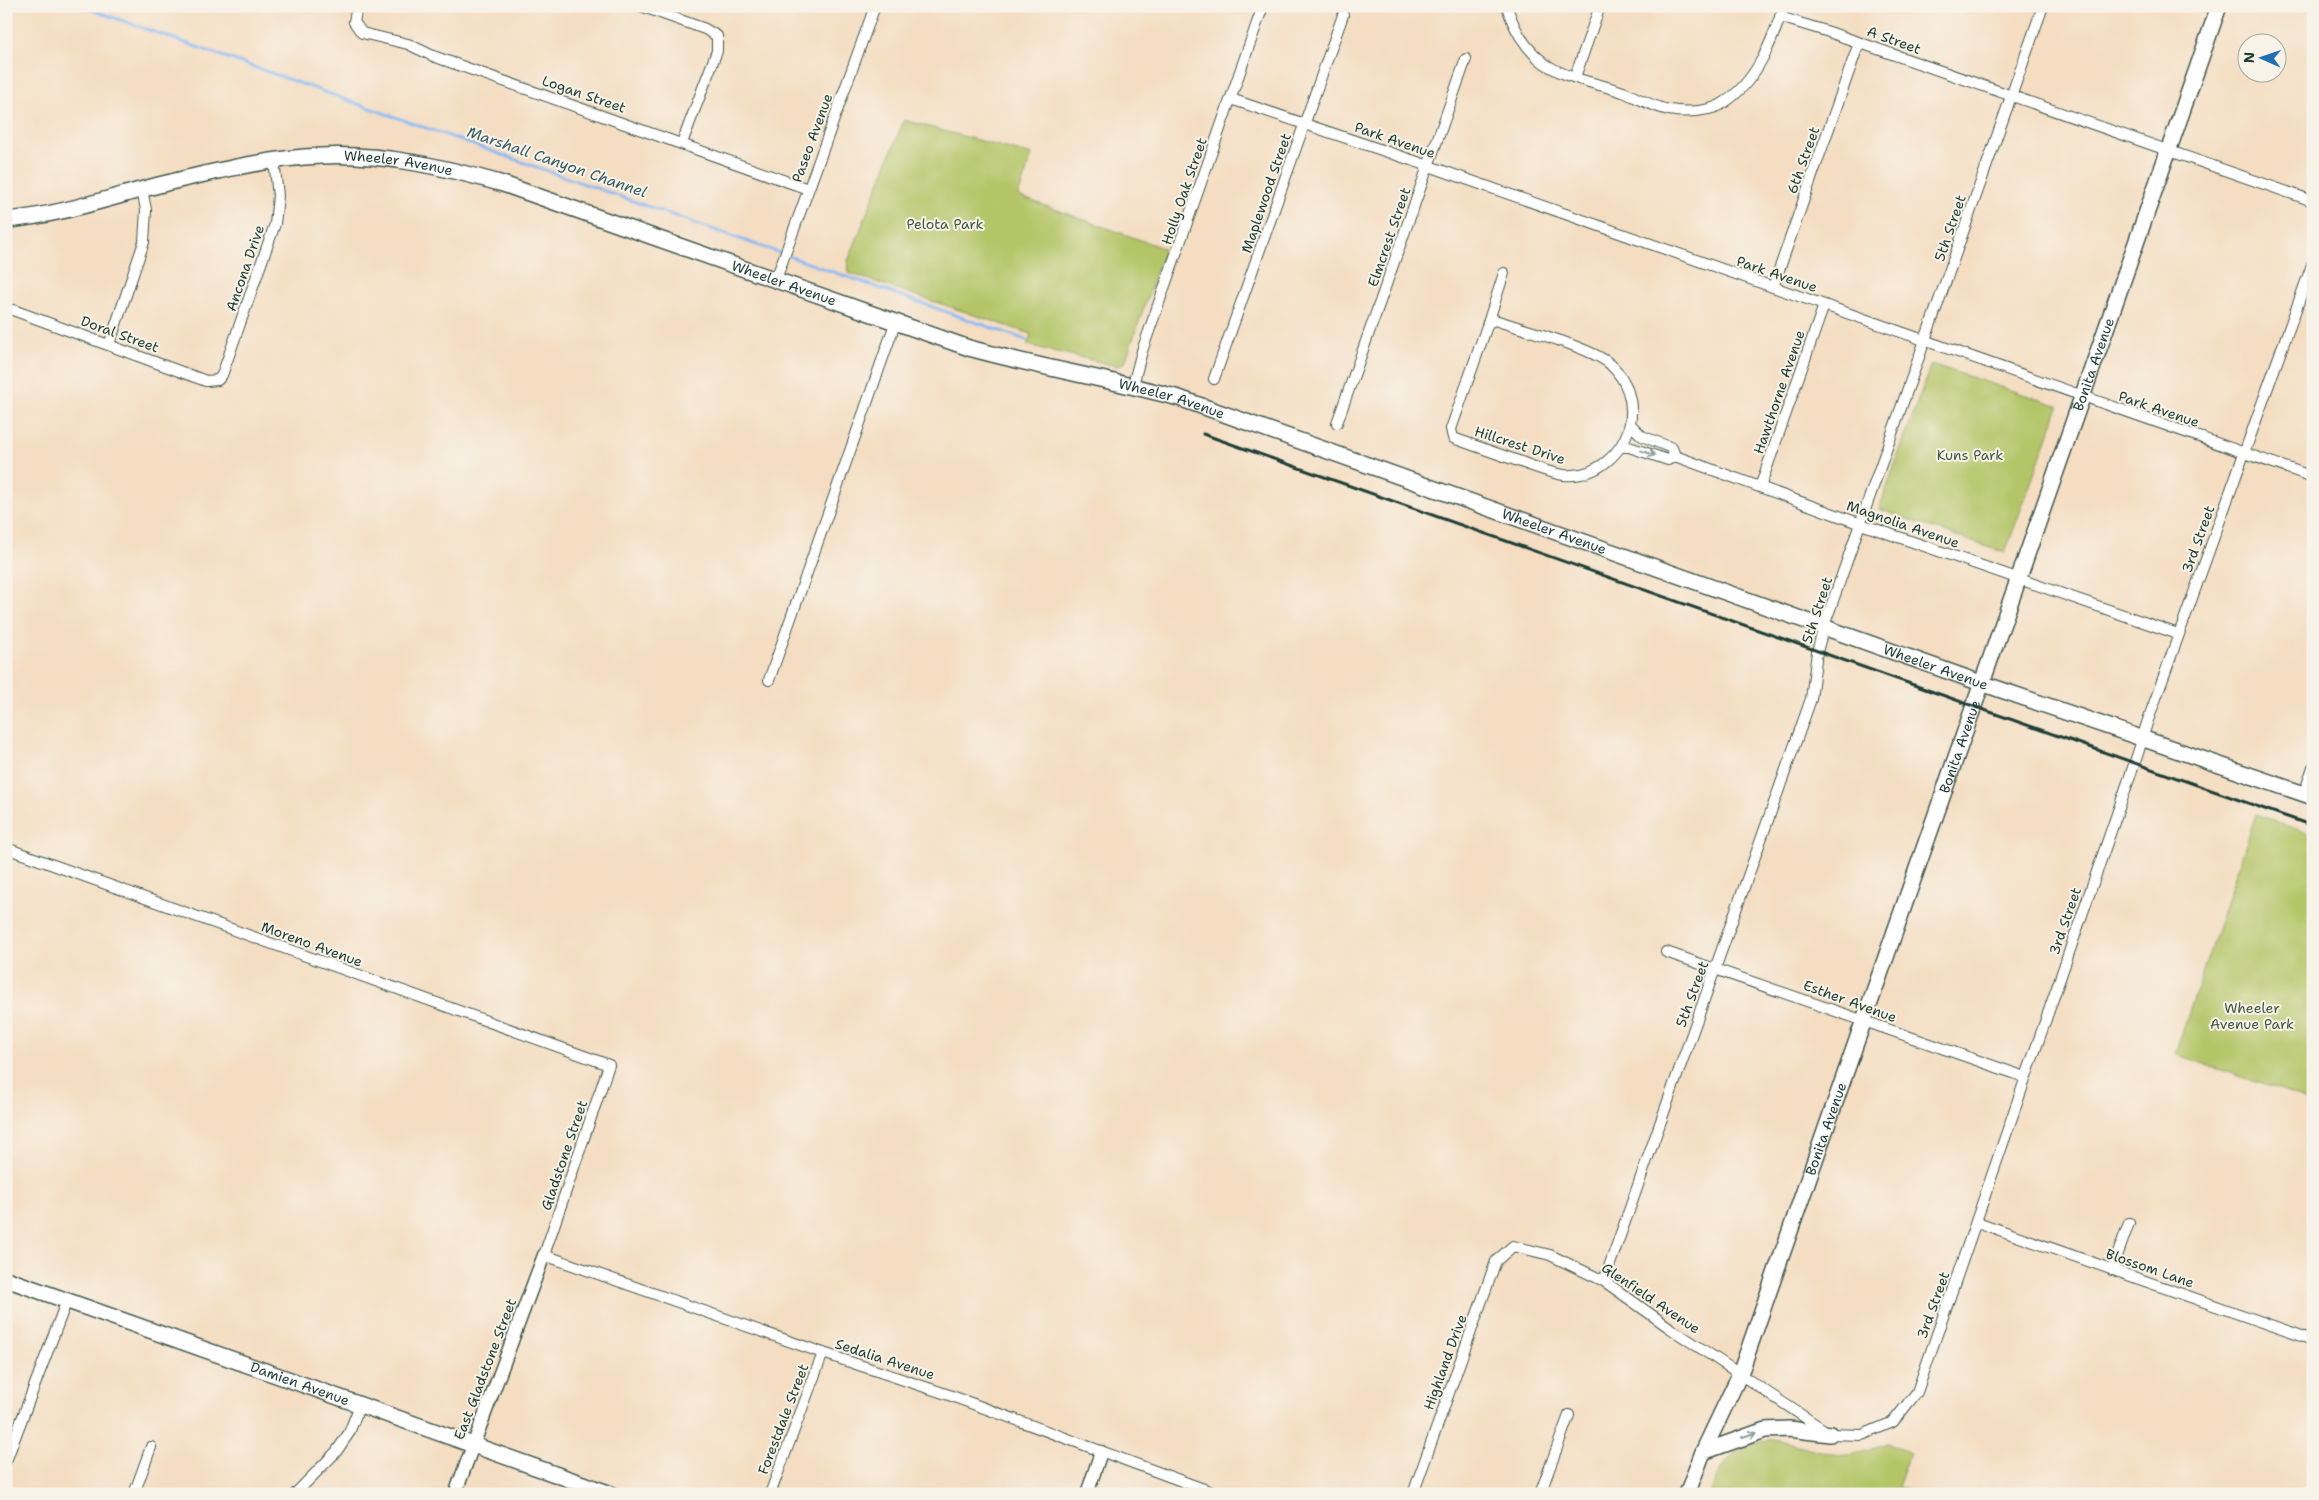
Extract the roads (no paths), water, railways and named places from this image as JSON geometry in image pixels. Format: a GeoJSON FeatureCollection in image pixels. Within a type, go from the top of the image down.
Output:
{"type":"FeatureCollection","features":[{"type":"Feature","properties":{"kind":"main road","name":"Bonita Avenue"},"geometry":{"type":"LineString","coordinates":[[1687,1494],[1703,1452],[1740,1374],[1980,683],[2219,6]]}},
{"type":"Feature","properties":{"kind":"main road","name":"Wheeler Avenue"},"geometry":{"type":"LineString","coordinates":[[6,220],[72,207],[142,189],[274,160],[321,156],[356,157],[404,160],[456,170],[503,184],[969,348],[1025,364],[1132,385],[1179,398],[1980,683],[2308,795]]}},
{"type":"Feature","properties":{"kind":"main road","name":"Damien Avenue"},"geometry":{"type":"LineString","coordinates":[[6,1279],[473,1445],[594,1491],[611,1494]]}},
{"type":"Feature","properties":{"kind":"main road"},"geometry":{"type":"LineString","coordinates":[[1703,1452],[1766,1430],[1789,1429],[1830,1434]]}},
{"type":"Feature","properties":{"kind":"street","name":"Logan Street"},"geometry":{"type":"LineString","coordinates":[[357,6],[354,22],[362,33],[408,44],[433,56],[808,189]]}},
{"type":"Feature","properties":{"kind":"street"},"geometry":{"type":"LineString","coordinates":[[641,6],[705,29],[717,36],[718,51],[682,143]]}},
{"type":"Feature","properties":{"kind":"street","name":"Paseo Avenue"},"geometry":{"type":"LineString","coordinates":[[776,279],[875,6]]}},
{"type":"Feature","properties":{"kind":"street","name":"Holly Oak Street"},"geometry":{"type":"LineString","coordinates":[[1132,385],[1142,351],[1263,6]]}},
{"type":"Feature","properties":{"kind":"street"},"geometry":{"type":"LineString","coordinates":[[1507,6],[1521,38],[1531,51],[1546,64],[1575,77],[1669,110],[1699,110],[1724,103],[1755,73],[1784,6]]}},
{"type":"Feature","properties":{"kind":"street"},"geometry":{"type":"LineString","coordinates":[[1575,77],[1600,6]]}},
{"type":"Feature","properties":{"kind":"street","name":"5th Street"},"geometry":{"type":"LineString","coordinates":[[1604,1281],[1811,699],[1817,652],[1824,626],[2043,6]]}},
{"type":"Feature","properties":{"kind":"street","name":"Maplewood Street"},"geometry":{"type":"LineString","coordinates":[[1214,379],[1343,15]]}},
{"type":"Feature","properties":{"kind":"street","name":"A Street"},"geometry":{"type":"LineString","coordinates":[[1780,17],[1859,42],[2168,152],[2313,201]]}},
{"type":"Feature","properties":{"kind":"street","name":"6th Street"},"geometry":{"type":"LineString","coordinates":[[1773,287],[1859,42]]}},
{"type":"Feature","properties":{"kind":"street","name":"Elmcrest Street"},"geometry":{"type":"LineString","coordinates":[[1338,423],[1466,59]]}},
{"type":"Feature","properties":{"kind":"street","name":"Park Avenue"},"geometry":{"type":"LineString","coordinates":[[1231,99],[1428,166],[2313,478]]}},
{"type":"Feature","properties":{"kind":"street","name":"Ancona Drive"},"geometry":{"type":"LineString","coordinates":[[218,380],[222,374],[275,224],[278,196],[274,160]]}},
{"type":"Feature","properties":{"kind":"street"},"geometry":{"type":"LineString","coordinates":[[109,345],[144,242],[146,210],[142,189]]}},
{"type":"Feature","properties":{"kind":"street","name":"3rd Street"},"geometry":{"type":"LineString","coordinates":[[1830,1434],[1862,1434],[1892,1422],[1917,1392],[2178,634],[2313,262]]}},
{"type":"Feature","properties":{"kind":"street","name":"Hillcrest Drive"},"geometry":{"type":"LineString","coordinates":[[1488,323],[1495,320],[1595,354],[1611,364],[1623,379],[1632,409],[1630,424],[1621,447],[1610,460],[1588,472],[1566,475],[1548,471],[1453,438],[1451,429],[1504,272]]}},
{"type":"Feature","properties":{"kind":"street","name":"Hawthorne Avenue"},"geometry":{"type":"LineString","coordinates":[[1760,487],[1824,305]]}},
{"type":"Feature","properties":{"kind":"street","name":"Doral Street"},"geometry":{"type":"LineString","coordinates":[[12,310],[206,381],[218,380]]}},
{"type":"Feature","properties":{"kind":"street"},"geometry":{"type":"LineString","coordinates":[[769,680],[896,321]]}},
{"type":"Feature","properties":{"kind":"street","name":"Magnolia Avenue"},"geometry":{"type":"LineString","coordinates":[[1630,424],[1642,436],[1672,448],[1675,456],[1861,524],[2178,634]]}},
{"type":"Feature","properties":{"kind":"street"},"geometry":{"type":"LineString","coordinates":[[1621,447],[1629,447],[1668,460],[1675,456]]}},
{"type":"Feature","properties":{"kind":"street"},"geometry":{"type":"LineString","coordinates":[[2308,795],[2313,767]]}},
{"type":"Feature","properties":{"kind":"street","name":"Moreno Avenue"},"geometry":{"type":"LineString","coordinates":[[6,848],[609,1065]]}},
{"type":"Feature","properties":{"kind":"street","name":"Esther Avenue"},"geometry":{"type":"LineString","coordinates":[[1666,952],[2025,1077]]}},
{"type":"Feature","properties":{"kind":"street","name":"Gladstone Street"},"geometry":{"type":"LineString","coordinates":[[544,1255],[609,1065]]}},
{"type":"Feature","properties":{"kind":"street","name":"Blossom Lane"},"geometry":{"type":"LineString","coordinates":[[1977,1222],[2313,1340]]}},
{"type":"Feature","properties":{"kind":"street"},"geometry":{"type":"LineString","coordinates":[[2112,1270],[2129,1223]]}},
{"type":"Feature","properties":{"kind":"street","name":"Glenfield Avenue"},"geometry":{"type":"LineString","coordinates":[[1513,1246],[1550,1256],[1604,1281],[1740,1374]]}},
{"type":"Feature","properties":{"kind":"street","name":"Highland Drive"},"geometry":{"type":"LineString","coordinates":[[1413,1494],[1496,1262],[1513,1246]]}},
{"type":"Feature","properties":{"kind":"street","name":"Sedalia Avenue"},"geometry":{"type":"LineString","coordinates":[[544,1255],[949,1395],[1217,1494]]}},
{"type":"Feature","properties":{"kind":"street","name":"East Gladstone Street"},"geometry":{"type":"LineString","coordinates":[[455,1494],[544,1255]]}},
{"type":"Feature","properties":{"kind":"street"},"geometry":{"type":"LineString","coordinates":[[6,1461],[67,1300]]}},
{"type":"Feature","properties":{"kind":"street","name":"Forestdale Street"},"geometry":{"type":"LineString","coordinates":[[770,1494],[823,1353]]}},
{"type":"Feature","properties":{"kind":"street"},"geometry":{"type":"LineString","coordinates":[[1740,1374],[1830,1434]]}},
{"type":"Feature","properties":{"kind":"street"},"geometry":{"type":"LineString","coordinates":[[295,1494],[336,1452],[349,1433],[360,1405]]}},
{"type":"Feature","properties":{"kind":"street"},"geometry":{"type":"LineString","coordinates":[[1540,1494],[1568,1415]]}},
{"type":"Feature","properties":{"kind":"street"},"geometry":{"type":"LineString","coordinates":[[134,1494],[151,1447]]}},
{"type":"Feature","properties":{"kind":"street"},"geometry":{"type":"LineString","coordinates":[[1087,1494],[1101,1452]]}},
{"type":"Feature","properties":{"kind":"waterway","name":"Marshall Canyon Channel"},"geometry":{"type":"LineString","coordinates":[[81,6],[1026,340]]}},
{"type":"Feature","properties":{"kind":"railway"},"geometry":{"type":"LineString","coordinates":[[1203,434],[2313,826]]}},
{"type":"Feature","properties":{"kind":"park label","name":"Pelota Park"},"geometry":{"type":"Point","coordinates":[945,224]}},
{"type":"Feature","properties":{"kind":"park label","name":"Kuns Park"},"geometry":{"type":"Point","coordinates":[1970,455]}},
{"type":"Feature","properties":{"kind":"park label","name":"Wheeler Avenue Park"},"geometry":{"type":"Point","coordinates":[2252,1016]}}]}
